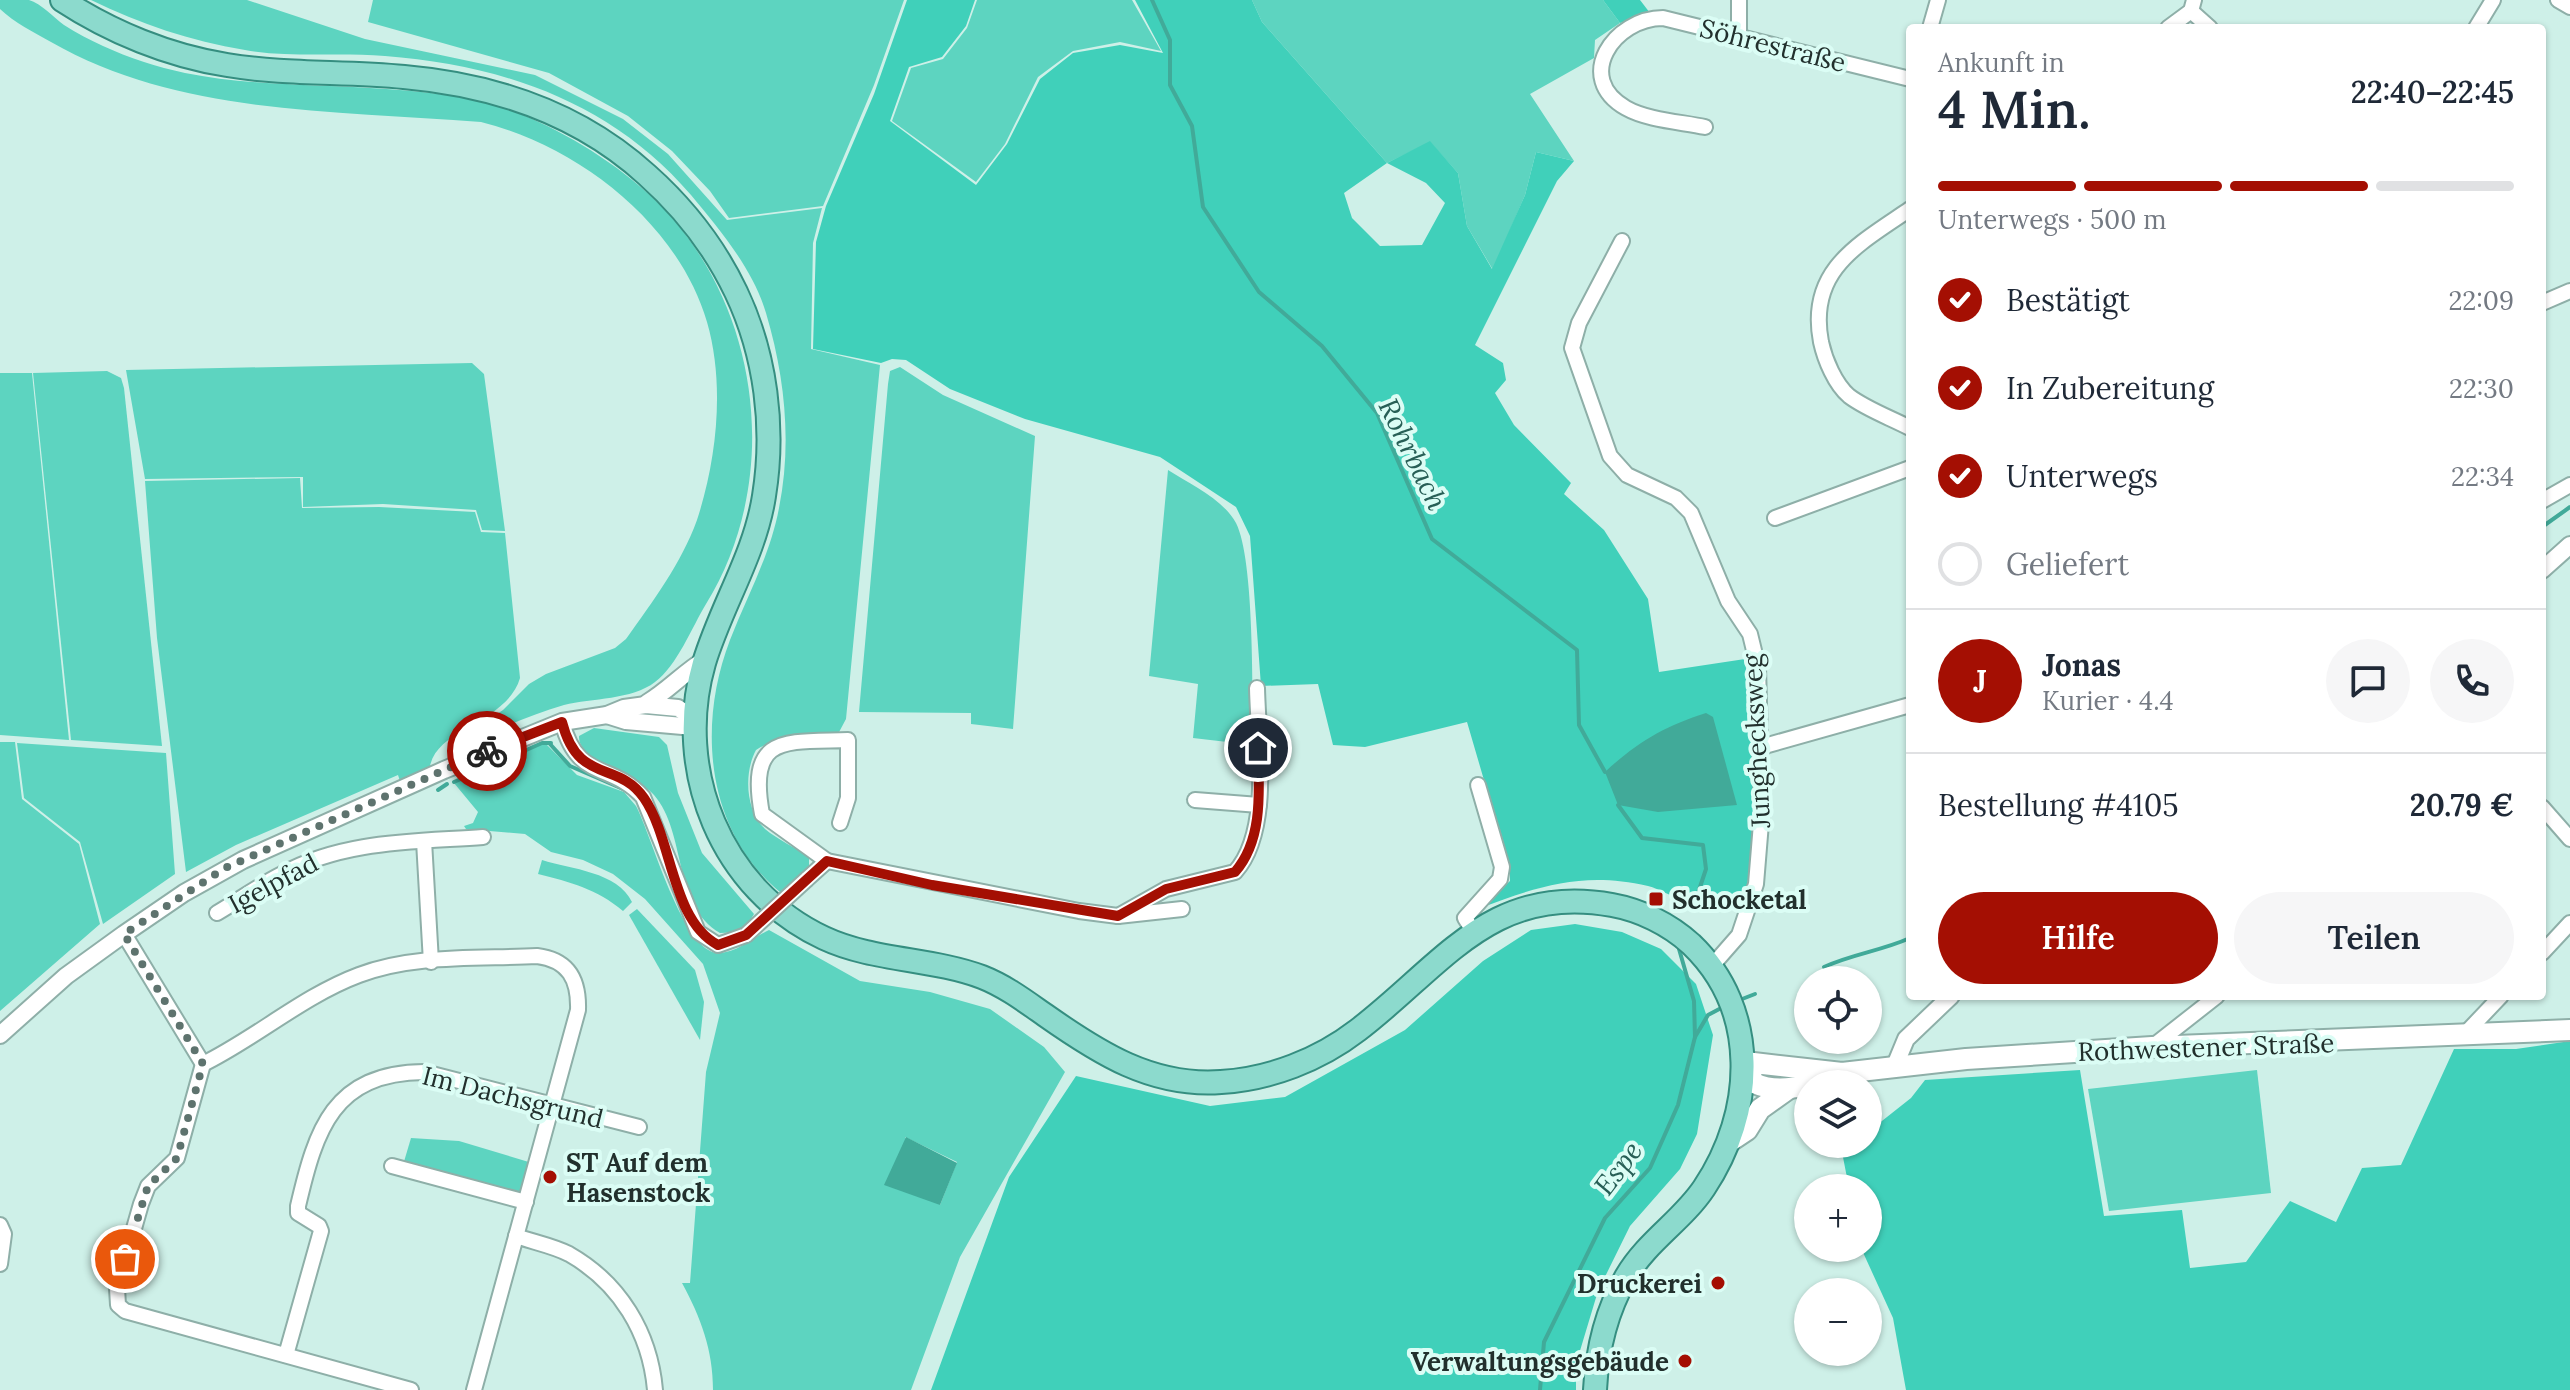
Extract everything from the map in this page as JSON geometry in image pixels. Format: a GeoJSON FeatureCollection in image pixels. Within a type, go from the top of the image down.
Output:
{"type":"FeatureCollection","features":[{"type":"Feature","properties":{"kind":"main road"},"geometry":{"type":"LineString","coordinates":[[62,0],[135,38],[219,64],[261,70],[400,76],[471,86],[516,98],[562,116],[603,140],[661,187],[693,223],[738,295],[754,338],[768,411],[764,498],[754,540],[706,659],[694,723],[698,777],[714,831],[736,862],[791,920],[828,940],[864,951],[984,978],[1016,994],[1099,1052],[1132,1069],[1171,1080],[1215,1083],[1252,1078],[1321,1054],[1358,1030],[1498,917],[1546,900],[1583,900],[1625,907],[1656,920],[1690,943],[1711,967],[1731,1001],[1745,1062],[1754,1083],[1763,1087],[1794,1086]]}},
{"type":"Feature","properties":{"kind":"main road","name":"Rothwestener Straße"},"geometry":{"type":"LineString","coordinates":[[1873,1070],[1966,1059],[2152,1047],[2570,1030]]}},
{"type":"Feature","properties":{"kind":"main road"},"geometry":{"type":"LineString","coordinates":[[1595,1390],[1603,1331],[1625,1278],[1648,1245],[1705,1188],[1729,1142],[1738,1113],[1745,1062]]}},
{"type":"Feature","properties":{"kind":"main road","name":"Rothwestener Straße"},"geometry":{"type":"LineString","coordinates":[[1745,1062],[1816,1070]]}},
{"type":"Feature","properties":{"kind":"main road","name":"Rothwestener Straße"},"geometry":{"type":"LineString","coordinates":[[1729,1142],[1747,1130],[1760,1109],[1794,1091]]}},
{"type":"Feature","properties":{"kind":"street"},"geometry":{"type":"LineString","coordinates":[[1739,0],[1739,37]]}},
{"type":"Feature","properties":{"kind":"street"},"geometry":{"type":"LineString","coordinates":[[1931,24],[1938,0]]}},
{"type":"Feature","properties":{"kind":"street"},"geometry":{"type":"LineString","coordinates":[[2478,24],[2493,0]]}},
{"type":"Feature","properties":{"kind":"street"},"geometry":{"type":"LineString","coordinates":[[2558,0],[2570,7]]}},
{"type":"Feature","properties":{"kind":"street"},"geometry":{"type":"LineString","coordinates":[[2172,24],[2192,6],[2207,24]]}},
{"type":"Feature","properties":{"kind":"street","name":"Söhrestraße"},"geometry":{"type":"LineString","coordinates":[[1705,127],[1627,109],[1608,93],[1601,71],[1606,48],[1644,18],[1663,18],[1906,78]]}},
{"type":"Feature","properties":{"kind":"street"},"geometry":{"type":"LineString","coordinates":[[1906,212],[1858,245],[1833,270],[1821,293],[1817,323],[1823,353],[1849,396],[1906,426]]}},
{"type":"Feature","properties":{"kind":"street","name":"Junghecksweg"},"geometry":{"type":"LineString","coordinates":[[1622,241],[1579,323],[1572,348],[1610,456],[1627,475],[1676,498],[1691,513],[1728,601],[1750,634],[1758,667],[1761,840],[1752,902],[1737,938],[1711,967]]}},
{"type":"Feature","properties":{"kind":"street"},"geometry":{"type":"LineString","coordinates":[[2546,301],[2570,291]]}},
{"type":"Feature","properties":{"kind":"street"},"geometry":{"type":"LineString","coordinates":[[1775,518],[1906,469]]}},
{"type":"Feature","properties":{"kind":"street"},"geometry":{"type":"LineString","coordinates":[[2546,499],[2570,485]]}},
{"type":"Feature","properties":{"kind":"street"},"geometry":{"type":"LineString","coordinates":[[2546,566],[2570,545]]}},
{"type":"Feature","properties":{"kind":"street"},"geometry":{"type":"LineString","coordinates":[[646,705],[664,694],[682,673],[706,659]]}},
{"type":"Feature","properties":{"kind":"street"},"geometry":{"type":"LineString","coordinates":[[1118,916],[1166,889],[1235,872],[1248,850],[1259,805],[1257,688]]}},
{"type":"Feature","properties":{"kind":"street"},"geometry":{"type":"LineString","coordinates":[[0,1035],[66,976],[225,868],[404,787],[562,722],[607,715],[624,708],[646,705],[678,708],[694,723]]}},
{"type":"Feature","properties":{"kind":"street"},"geometry":{"type":"LineString","coordinates":[[1761,747],[1906,706]]}},
{"type":"Feature","properties":{"kind":"street"},"geometry":{"type":"LineString","coordinates":[[607,715],[626,721],[694,723]]}},
{"type":"Feature","properties":{"kind":"street"},"geometry":{"type":"LineString","coordinates":[[562,722],[574,754],[585,764],[635,788],[643,797],[698,932],[718,945],[746,935],[827,861]]}},
{"type":"Feature","properties":{"kind":"street"},"geometry":{"type":"LineString","coordinates":[[840,823],[848,798],[848,740],[792,742],[773,748],[761,762],[756,779],[762,814],[827,861],[932,885],[1118,916],[1182,909]]}},
{"type":"Feature","properties":{"kind":"street"},"geometry":{"type":"LineString","coordinates":[[1475,934],[1465,918],[1500,879],[1502,867],[1478,785]]}},
{"type":"Feature","properties":{"kind":"street"},"geometry":{"type":"LineString","coordinates":[[1195,800],[1259,805]]}},
{"type":"Feature","properties":{"kind":"street"},"geometry":{"type":"LineString","coordinates":[[2546,812],[2570,839]]}},
{"type":"Feature","properties":{"kind":"street","name":"Igelpfad"},"geometry":{"type":"LineString","coordinates":[[217,913],[283,873],[325,856],[367,845],[483,837]]}},
{"type":"Feature","properties":{"kind":"street"},"geometry":{"type":"LineString","coordinates":[[424,841],[431,962]]}},
{"type":"Feature","properties":{"kind":"street"},"geometry":{"type":"LineString","coordinates":[[2546,949],[2570,923]]}},
{"type":"Feature","properties":{"kind":"street"},"geometry":{"type":"LineString","coordinates":[[124,934],[203,1064]]}},
{"type":"Feature","properties":{"kind":"street"},"geometry":{"type":"LineString","coordinates":[[411,1390],[125,1311],[115,1299],[141,1204],[148,1186],[177,1158],[203,1064],[360,974],[431,962],[537,956],[557,961],[574,976],[578,989],[578,1010],[476,1390]]}},
{"type":"Feature","properties":{"kind":"street"},"geometry":{"type":"LineString","coordinates":[[1894,1068],[1906,1039],[1947,1000]]}},
{"type":"Feature","properties":{"kind":"street"},"geometry":{"type":"LineString","coordinates":[[2152,1047],[2212,1000]]}},
{"type":"Feature","properties":{"kind":"street"},"geometry":{"type":"LineString","coordinates":[[2463,1036],[2497,1000]]}},
{"type":"Feature","properties":{"kind":"street","name":"Im Dachsgrund"},"geometry":{"type":"LineString","coordinates":[[286,1355],[321,1231],[319,1226],[298,1213],[318,1131],[345,1099],[374,1080],[395,1073],[424,1072],[551,1107],[639,1127]]}},
{"type":"Feature","properties":{"kind":"street"},"geometry":{"type":"LineString","coordinates":[[392,1166],[526,1202]]}},
{"type":"Feature","properties":{"kind":"street"},"geometry":{"type":"LineString","coordinates":[[0,1225],[4,1234],[0,1264]]}},
{"type":"Feature","properties":{"kind":"street"},"geometry":{"type":"LineString","coordinates":[[516,1236],[568,1254],[607,1282],[646,1341],[655,1390]]}},
{"type":"Feature","properties":{"kind":"shaded area"},"geometry":{"type":"Polygon","coordinates":[[[0,0],[29,0],[98,44],[143,62],[185,73],[271,83],[407,91],[492,105],[530,118],[582,145],[633,180],[662,207],[696,249],[722,296],[740,346],[750,398],[752,452],[745,505],[730,556],[684,646],[663,675],[635,692],[564,705],[523,719],[457,749],[454,743],[503,710],[529,684],[546,674],[615,648],[626,639],[675,567],[697,520],[714,447],[717,396],[713,346],[693,286],[673,252],[648,222],[620,194],[587,170],[553,149],[517,133],[481,122],[260,105],[206,97],[152,84],[101,66],[38,35],[0,9],[0,0]]]}},
{"type":"Feature","properties":{"kind":"shaded area"},"geometry":{"type":"Polygon","coordinates":[[[91,0],[247,0],[365,39],[535,75],[623,119],[668,154],[727,220],[822,208],[813,243],[811,349],[880,365],[846,719],[838,734],[786,739],[756,750],[748,780],[750,801],[758,821],[770,833],[809,857],[809,870],[780,892],[755,867],[736,839],[723,808],[715,775],[713,707],[720,673],[775,526],[783,484],[786,435],[778,361],[766,313],[753,281],[702,208],[660,163],[627,136],[553,94],[513,80],[429,61],[368,55],[280,54],[225,46],[166,31],[91,0]]]}},
{"type":"Feature","properties":{"kind":"shaded area"},"geometry":{"type":"Polygon","coordinates":[[[373,0],[904,0],[874,85],[823,206],[729,218],[710,191],[672,151],[628,116],[549,73],[368,22],[373,0]]]}},
{"type":"Feature","properties":{"kind":"shaded area"},"geometry":{"type":"Polygon","coordinates":[[[907,0],[975,0],[966,26],[942,57],[909,67],[890,121],[976,185],[1007,144],[1040,79],[1073,53],[1120,45],[1163,53],[1135,0],[1252,0],[1262,22],[1387,163],[1430,141],[1458,173],[1467,226],[1492,269],[1525,195],[1536,152],[1574,161],[1557,181],[1475,345],[1503,363],[1506,380],[1495,393],[1514,425],[1571,483],[1564,494],[1604,530],[1648,599],[1659,672],[1745,659],[1754,750],[1755,811],[1750,872],[1743,901],[1697,903],[1648,886],[1603,880],[1542,887],[1480,908],[1510,881],[1510,869],[1467,722],[1365,747],[1333,745],[1318,684],[1261,686],[1250,536],[1236,507],[1160,457],[1025,419],[950,389],[906,360],[892,359],[881,363],[813,349],[816,242],[826,206],[874,94],[907,0]],[[1387,163],[1344,193],[1352,218],[1380,246],[1422,245],[1445,203],[1426,183],[1387,163]]]}},
{"type":"Feature","properties":{"kind":"shaded area"},"geometry":{"type":"Polygon","coordinates":[[[977,0],[1132,0],[1161,51],[1120,42],[1073,51],[1038,77],[1005,144],[976,182],[892,121],[911,68],[943,59],[967,28],[977,0]]]}},
{"type":"Feature","properties":{"kind":"shaded area"},"geometry":{"type":"Polygon","coordinates":[[[1252,0],[1603,0],[1620,23],[1595,40],[1594,58],[1530,94],[1574,161],[1536,152],[1525,195],[1493,270],[1467,226],[1458,173],[1430,142],[1387,163],[1262,22],[1252,0]]]}},
{"type":"Feature","properties":{"kind":"shaded area"},"geometry":{"type":"Polygon","coordinates":[[[1603,0],[1640,0],[1650,13],[1620,23],[1603,0]]]}},
{"type":"Feature","properties":{"kind":"shaded area"},"geometry":{"type":"Polygon","coordinates":[[[472,363],[484,374],[505,531],[482,530],[476,510],[383,504],[303,507],[303,477],[145,479],[126,370],[472,363]]]}},
{"type":"Feature","properties":{"kind":"shaded area"},"geometry":{"type":"Polygon","coordinates":[[[900,367],[943,395],[1035,436],[1013,729],[971,724],[971,713],[859,712],[888,384],[890,371],[900,367]]]}},
{"type":"Feature","properties":{"kind":"shaded area"},"geometry":{"type":"Polygon","coordinates":[[[107,371],[121,378],[124,388],[162,746],[71,740],[33,373],[107,371]]]}},
{"type":"Feature","properties":{"kind":"shaded area"},"geometry":{"type":"Polygon","coordinates":[[[0,373],[32,373],[69,740],[0,735],[0,373]]]}},
{"type":"Feature","properties":{"kind":"shaded area"},"geometry":{"type":"Polygon","coordinates":[[[1168,470],[1223,507],[1236,523],[1242,541],[1251,630],[1253,745],[1193,738],[1198,684],[1149,676],[1168,470]]]}},
{"type":"Feature","properties":{"kind":"shaded area"},"geometry":{"type":"Polygon","coordinates":[[[300,478],[302,508],[379,507],[475,512],[481,532],[505,533],[520,678],[513,693],[502,705],[446,742],[430,766],[400,781],[398,775],[236,845],[186,872],[157,638],[145,481],[300,478]]]}},
{"type":"Feature","properties":{"kind":"shaded area"},"geometry":{"type":"Polygon","coordinates":[[[1706,713],[1713,717],[1737,805],[1658,812],[1618,805],[1605,772],[1652,736],[1706,713]]]}},
{"type":"Feature","properties":{"kind":"shaded area"},"geometry":{"type":"Polygon","coordinates":[[[594,728],[659,737],[667,745],[678,793],[702,853],[754,914],[743,932],[720,933],[705,921],[694,905],[671,829],[654,795],[597,761],[581,745],[579,736],[594,728]]]}},
{"type":"Feature","properties":{"kind":"shaded area"},"geometry":{"type":"Polygon","coordinates":[[[0,742],[15,742],[22,799],[79,844],[100,924],[0,1011],[0,742]]]}},
{"type":"Feature","properties":{"kind":"shaded area"},"geometry":{"type":"Polygon","coordinates":[[[17,743],[166,753],[175,874],[103,924],[80,842],[24,798],[17,743]]]}},
{"type":"Feature","properties":{"kind":"shaded area"},"geometry":{"type":"Polygon","coordinates":[[[540,745],[547,745],[577,775],[624,792],[636,806],[681,915],[693,935],[706,948],[726,952],[769,930],[860,981],[930,992],[990,1009],[1044,1047],[1065,1072],[960,1257],[911,1390],[713,1390],[705,1335],[682,1283],[690,1283],[706,1072],[720,1013],[703,964],[645,899],[613,874],[583,860],[551,852],[525,834],[466,829],[464,826],[473,823],[478,812],[454,783],[540,745]],[[905,1137],[940,1205],[957,1162],[905,1137]]]}},
{"type":"Feature","properties":{"kind":"shaded area"},"geometry":{"type":"Polygon","coordinates":[[[542,860],[605,878],[625,892],[632,902],[623,911],[593,892],[538,874],[542,860]]]}},
{"type":"Feature","properties":{"kind":"shaded area"},"geometry":{"type":"Polygon","coordinates":[[[637,909],[695,970],[704,1002],[700,1040],[629,915],[637,909]]]}},
{"type":"Feature","properties":{"kind":"shaded area"},"geometry":{"type":"Polygon","coordinates":[[[1575,924],[1622,932],[1661,949],[1696,984],[1713,1035],[1697,1134],[1680,1169],[1630,1226],[1598,1291],[1576,1364],[1576,1390],[931,1390],[1009,1177],[1076,1076],[1210,1106],[1285,1097],[1405,1030],[1483,961],[1531,930],[1575,924]]]}},
{"type":"Feature","properties":{"kind":"shaded area"},"geometry":{"type":"Polygon","coordinates":[[[2570,1041],[2570,1390],[1906,1390],[1893,1318],[1882,1294],[1882,1278],[1875,1278],[1867,1262],[1882,1262],[1882,1174],[1846,1174],[1843,1158],[1882,1158],[1882,1121],[1911,1098],[1925,1080],[2080,1070],[2104,1216],[2182,1210],[2190,1268],[2246,1262],[2290,1201],[2336,1222],[2362,1168],[2401,1165],[2454,1049],[2516,1049],[2570,1041]]]}},
{"type":"Feature","properties":{"kind":"shaded area"},"geometry":{"type":"Polygon","coordinates":[[[2257,1070],[2271,1193],[2109,1211],[2088,1089],[2257,1070]]]}},
{"type":"Feature","properties":{"kind":"shaded area"},"geometry":{"type":"Polygon","coordinates":[[[906,1137],[957,1163],[940,1205],[884,1185],[906,1137]]]}},
{"type":"Feature","properties":{"kind":"shaded area"},"geometry":{"type":"Polygon","coordinates":[[[411,1138],[459,1141],[532,1163],[524,1197],[403,1165],[411,1138]]]}},
{"type":"Feature","properties":{"kind":"waterway","name":"Rohrbach"},"geometry":{"type":"LineString","coordinates":[[1152,0],[1170,40],[1170,85],[1192,126],[1203,207],[1259,292],[1322,346],[1377,413],[1432,539],[1577,650],[1579,725],[1605,772]]}},
{"type":"Feature","properties":{"kind":"waterway","name":"Espe"},"geometry":{"type":"LineString","coordinates":[[2546,524],[2570,507]]}},
{"type":"Feature","properties":{"kind":"waterway"},"geometry":{"type":"LineString","coordinates":[[454,782],[542,743],[551,743]]}},
{"type":"Feature","properties":{"kind":"waterway"},"geometry":{"type":"LineString","coordinates":[[550,744],[570,766],[623,789]]}},
{"type":"Feature","properties":{"kind":"waterway"},"geometry":{"type":"LineString","coordinates":[[438,790],[447,784]]}},
{"type":"Feature","properties":{"kind":"waterway"},"geometry":{"type":"LineString","coordinates":[[1618,805],[1642,838],[1703,845],[1706,869],[1695,902]]}},
{"type":"Feature","properties":{"kind":"waterway","name":"Espe"},"geometry":{"type":"LineString","coordinates":[[1827,966],[1906,939]]}},
{"type":"Feature","properties":{"kind":"waterway"},"geometry":{"type":"LineString","coordinates":[[1679,949],[1694,1001],[1695,1037]]}},
{"type":"Feature","properties":{"kind":"waterway","name":"Espe"},"geometry":{"type":"LineString","coordinates":[[1737,1001],[1755,994]]}},
{"type":"Feature","properties":{"kind":"waterway","name":"Espe"},"geometry":{"type":"LineString","coordinates":[[1540,1390],[1544,1342],[1605,1218],[1650,1168],[1678,1105],[1695,1037],[1708,1015],[1725,1006]]}},
{"type":"Feature","properties":{"kind":"way so far"},"geometry":{"type":"LineString","coordinates":[[125,1259],[148,1186],[177,1158],[203,1064],[124,934],[225,868],[487,751]]}},
{"type":"Feature","properties":{"kind":"place","name":"Schocketal"},"geometry":{"type":"Point","coordinates":[1656,899]}},
{"type":"Feature","properties":{"kind":"place","name":"ST Auf dem Hasenstock"},"geometry":{"type":"Point","coordinates":[550,1177]}},
{"type":"Feature","properties":{"kind":"place","name":"Druckerei"},"geometry":{"type":"Point","coordinates":[1718,1283]}},
{"type":"Feature","properties":{"kind":"place","name":"Verwaltungsgebäude"},"geometry":{"type":"Point","coordinates":[1685,1361]}},
{"type":"Feature","properties":{"kind":"route"},"geometry":{"type":"LineString","coordinates":[[487,751],[562,722],[574,754],[585,764],[635,788],[643,797],[659,830],[690,918],[698,932],[718,945],[746,935],[827,861],[932,885],[1118,916],[1166,889],[1235,872],[1242,864],[1257,821],[1258,748]]}}]}
